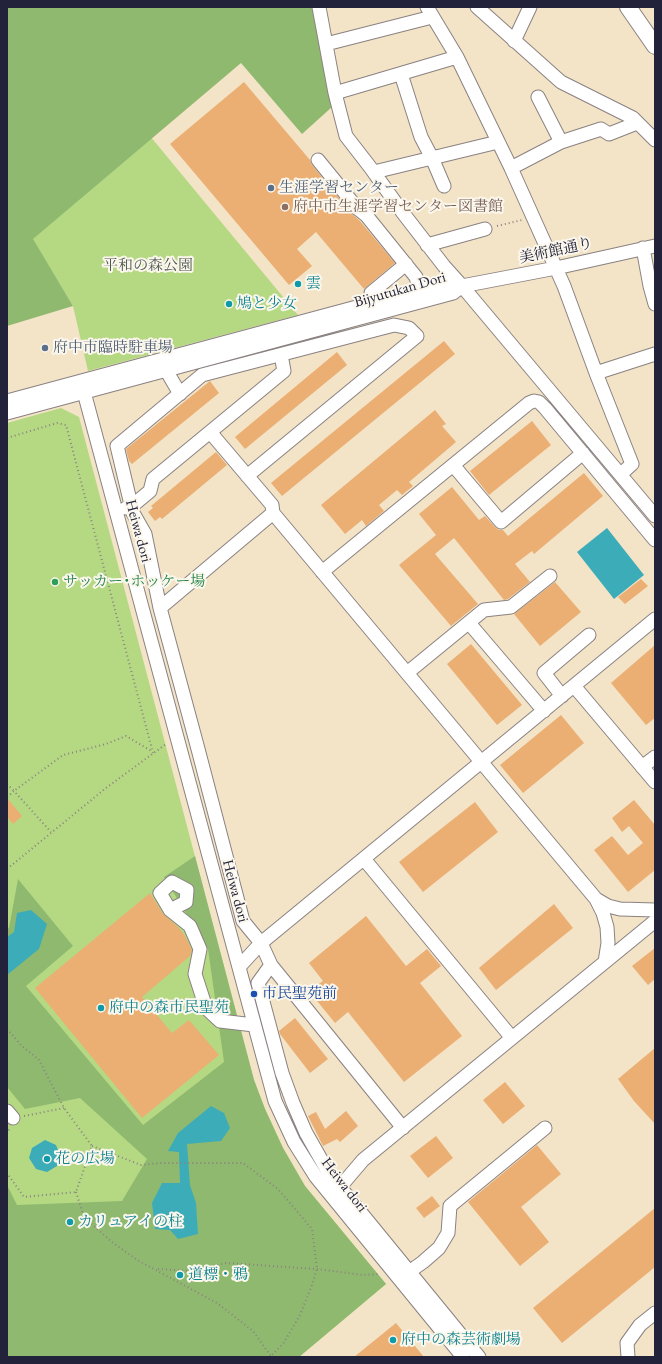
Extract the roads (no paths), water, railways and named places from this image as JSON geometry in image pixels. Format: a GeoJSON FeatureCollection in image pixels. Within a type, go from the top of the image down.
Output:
{"type":"FeatureCollection","features":[{"type":"Feature","properties":{"kind":"main road"},"geometry":{"type":"LineString","coordinates":[[628,7],[655,46]]}},
{"type":"Feature","properties":{"kind":"street"},"geometry":{"type":"LineString","coordinates":[[319,7],[335,93],[346,136],[427,245],[438,267],[462,286],[654,514]]}},
{"type":"Feature","properties":{"kind":"street"},"geometry":{"type":"LineString","coordinates":[[477,7],[561,82],[633,118],[655,140]]}},
{"type":"Feature","properties":{"kind":"street"},"geometry":{"type":"LineString","coordinates":[[514,41],[530,7]]}},
{"type":"Feature","properties":{"kind":"street"},"geometry":{"type":"LineString","coordinates":[[326,44],[430,12],[457,57],[511,168],[564,286],[632,464],[621,474]]}},
{"type":"Feature","properties":{"kind":"street"},"geometry":{"type":"LineString","coordinates":[[335,93],[457,57]]}},
{"type":"Feature","properties":{"kind":"street"},"geometry":{"type":"LineString","coordinates":[[401,74],[421,137],[444,186]]}},
{"type":"Feature","properties":{"kind":"street"},"geometry":{"type":"LineString","coordinates":[[538,96],[561,142]]}},
{"type":"Feature","properties":{"kind":"street"},"geometry":{"type":"LineString","coordinates":[[511,168],[561,142],[601,129],[609,134],[637,123]]}},
{"type":"Feature","properties":{"kind":"street"},"geometry":{"type":"LineString","coordinates":[[374,172],[498,142]]}},
{"type":"Feature","properties":{"kind":"street"},"geometry":{"type":"LineString","coordinates":[[318,160],[357,208],[366,215],[416,277],[421,296]]}},
{"type":"Feature","properties":{"kind":"street"},"geometry":{"type":"LineString","coordinates":[[427,245],[485,229]]}},
{"type":"Feature","properties":{"kind":"street"},"geometry":{"type":"LineString","coordinates":[[649,247],[650,286],[655,304]]}},
{"type":"Feature","properties":{"kind":"street","name":"美術館通り"},"geometry":{"type":"LineString","coordinates":[[462,286],[556,268],[649,247]]}},
{"type":"Feature","properties":{"kind":"street"},"geometry":{"type":"LineString","coordinates":[[373,303],[371,293],[406,264]]}},
{"type":"Feature","properties":{"kind":"street","name":"Bijyutukan Dori"},"geometry":{"type":"LineString","coordinates":[[288,331],[373,303],[421,296],[453,294],[462,286]]}},
{"type":"Feature","properties":{"kind":"street","name":"Bijyutukan Dori"},"geometry":{"type":"LineString","coordinates":[[7,413],[83,387],[421,296]]}},
{"type":"Feature","properties":{"kind":"street"},"geometry":{"type":"LineString","coordinates":[[248,476],[417,336],[409,328],[394,326],[202,375],[117,446],[133,513],[145,534],[160,608],[243,921],[261,943],[271,965],[403,1128]]}},
{"type":"Feature","properties":{"kind":"street"},"geometry":{"type":"LineString","coordinates":[[116,511],[132,506],[150,491],[153,480],[284,371],[288,331]]}},
{"type":"Feature","properties":{"kind":"street","name":"Bijyutukan Dori"},"geometry":{"type":"LineString","coordinates":[[7,401],[166,370],[238,345]]}},
{"type":"Feature","properties":{"kind":"street"},"geometry":{"type":"LineString","coordinates":[[596,373],[652,355]]}},
{"type":"Feature","properties":{"kind":"street"},"geometry":{"type":"LineString","coordinates":[[166,370],[180,394]]}},
{"type":"Feature","properties":{"kind":"street","name":"Heiwa dori"},"geometry":{"type":"LineString","coordinates":[[83,387],[275,1101],[294,1142],[316,1177],[463,1357]]}},
{"type":"Feature","properties":{"kind":"street"},"geometry":{"type":"LineString","coordinates":[[322,572],[529,403],[534,401],[539,402],[545,408],[655,540]]}},
{"type":"Feature","properties":{"kind":"street"},"geometry":{"type":"LineString","coordinates":[[210,432],[272,505],[273,514],[596,899],[603,913],[607,926],[608,943],[605,962]]}},
{"type":"Feature","properties":{"kind":"street"},"geometry":{"type":"LineString","coordinates":[[453,465],[501,522],[582,453]]}},
{"type":"Feature","properties":{"kind":"street"},"geometry":{"type":"LineString","coordinates":[[160,608],[273,514]]}},
{"type":"Feature","properties":{"kind":"street"},"geometry":{"type":"LineString","coordinates":[[406,673],[470,623],[484,610],[511,607],[550,576]]}},
{"type":"Feature","properties":{"kind":"street"},"geometry":{"type":"LineString","coordinates":[[238,966],[261,943],[655,620]]}},
{"type":"Feature","properties":{"kind":"street"},"geometry":{"type":"LineString","coordinates":[[470,623],[544,711]]}},
{"type":"Feature","properties":{"kind":"street"},"geometry":{"type":"LineString","coordinates":[[562,696],[544,673],[588,635]]}},
{"type":"Feature","properties":{"kind":"street"},"geometry":{"type":"LineString","coordinates":[[574,686],[655,782]]}},
{"type":"Feature","properties":{"kind":"street"},"geometry":{"type":"LineString","coordinates":[[642,767],[655,757]]}},
{"type":"Feature","properties":{"kind":"street"},"geometry":{"type":"LineString","coordinates":[[364,859],[512,1038]]}},
{"type":"Feature","properties":{"kind":"street"},"geometry":{"type":"LineString","coordinates":[[596,899],[608,906],[620,909],[655,910]]}},
{"type":"Feature","properties":{"kind":"street"},"geometry":{"type":"LineString","coordinates":[[170,910],[190,926],[200,949],[195,974],[206,1008],[220,1021],[254,1025]]}},
{"type":"Feature","properties":{"kind":"street"},"geometry":{"type":"LineString","coordinates":[[340,1187],[363,1160],[655,921]]}},
{"type":"Feature","properties":{"kind":"street"},"geometry":{"type":"LineString","coordinates":[[271,965],[258,983],[282,1073],[306,1133],[323,1164],[340,1187],[479,1357]]}},
{"type":"Feature","properties":{"kind":"street"},"geometry":{"type":"LineString","coordinates":[[409,1272],[439,1248],[448,1233],[450,1206],[545,1128]]}},
{"type":"Feature","properties":{"kind":"street"},"geometry":{"type":"LineString","coordinates":[[628,1357],[627,1344],[640,1325],[655,1313]]}},
{"type":"Feature","properties":{"kind":"water"},"geometry":{"type":"Polygon","coordinates":[[[607,528],[644,575],[614,599],[577,552],[607,528]]]}},
{"type":"Feature","properties":{"kind":"water"},"geometry":{"type":"Polygon","coordinates":[[[31,910],[47,924],[39,949],[7,975],[7,937],[14,932],[17,913],[31,910]]]}},
{"type":"Feature","properties":{"kind":"water"},"geometry":{"type":"Polygon","coordinates":[[[211,1106],[224,1113],[230,1128],[221,1141],[187,1144],[190,1185],[196,1203],[198,1234],[178,1239],[170,1230],[155,1229],[152,1203],[162,1183],[180,1183],[179,1152],[168,1151],[178,1133],[211,1106]]]}},
{"type":"Feature","properties":{"kind":"water"},"geometry":{"type":"Polygon","coordinates":[[[45,1140],[56,1145],[60,1155],[57,1166],[47,1172],[36,1169],[29,1158],[32,1148],[45,1140]]]}},
{"type":"Feature","properties":{"kind":"place","name":"生涯学習センター"},"geometry":{"type":"Point","coordinates":[271,188]}},
{"type":"Feature","properties":{"kind":"place","name":"府中市生涯学習センター図書館"},"geometry":{"type":"Point","coordinates":[285,207]}},
{"type":"Feature","properties":{"kind":"place","name":"雲"},"geometry":{"type":"Point","coordinates":[298,284]}},
{"type":"Feature","properties":{"kind":"place","name":"鳩と少女"},"geometry":{"type":"Point","coordinates":[229,304]}},
{"type":"Feature","properties":{"kind":"place","name":"府中市臨時駐車場"},"geometry":{"type":"Point","coordinates":[45,348]}},
{"type":"Feature","properties":{"kind":"place","name":"サッカー･ホッケー場"},"geometry":{"type":"Point","coordinates":[55,582]}},
{"type":"Feature","properties":{"kind":"place","name":"市民聖苑前"},"geometry":{"type":"Point","coordinates":[254,994]}},
{"type":"Feature","properties":{"kind":"place","name":"府中の森市民聖苑"},"geometry":{"type":"Point","coordinates":[101,1008]}},
{"type":"Feature","properties":{"kind":"place","name":"花の広場"},"geometry":{"type":"Point","coordinates":[47,1159]}},
{"type":"Feature","properties":{"kind":"place","name":"カリュアイの柱"},"geometry":{"type":"Point","coordinates":[70,1222]}},
{"type":"Feature","properties":{"kind":"place","name":"道標・鴉"},"geometry":{"type":"Point","coordinates":[180,1275]}},
{"type":"Feature","properties":{"kind":"place","name":"府中の森芸術劇場"},"geometry":{"type":"Point","coordinates":[393,1340]}},
{"type":"Feature","properties":{"kind":"park label","name":"平和の森公園"},"geometry":{"type":"Point","coordinates":[148,266]}}]}
